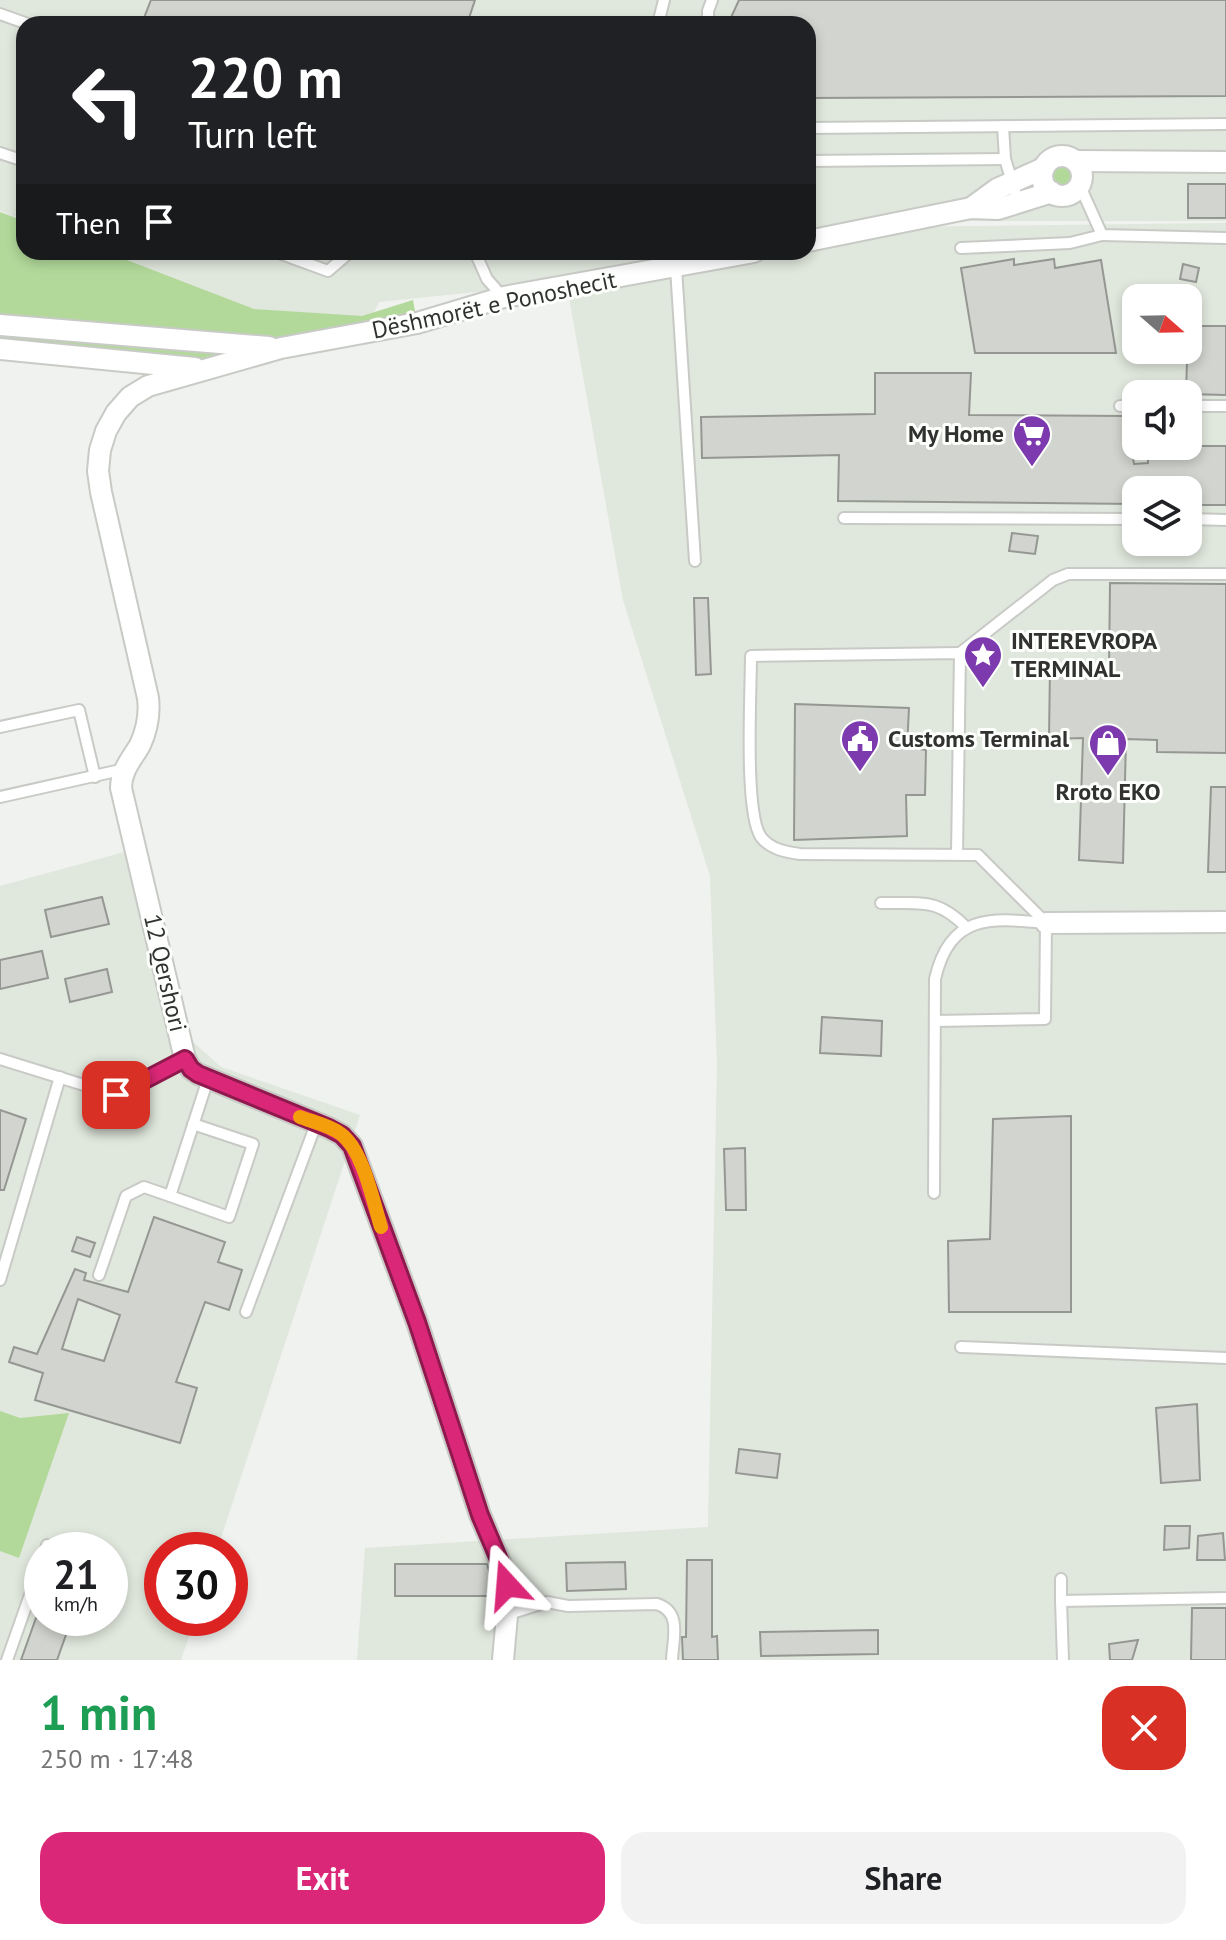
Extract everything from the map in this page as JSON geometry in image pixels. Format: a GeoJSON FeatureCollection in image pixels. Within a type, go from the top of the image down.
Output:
{"type":"FeatureCollection","features":[{"type":"Feature","properties":{"kind":"street"},"geometry":{"type":"LineString","coordinates":[[971,208],[997,189],[1044,168],[1056,157],[1076,161],[1143,163],[1226,162]]}},
{"type":"Feature","properties":{"kind":"street"},"geometry":{"type":"LineString","coordinates":[[1076,161],[1082,170],[1081,184]]}},
{"type":"Feature","properties":{"kind":"street"},"geometry":{"type":"LineString","coordinates":[[1044,168],[1043,182],[1052,192],[1064,196],[1081,184],[1143,163]]}},
{"type":"Feature","properties":{"kind":"street"},"geometry":{"type":"LineString","coordinates":[[816,239],[971,208],[998,209],[1052,192]]}},
{"type":"Feature","properties":{"kind":"street","name":"Dëshmorët e Ponoshecit"},"geometry":{"type":"LineString","coordinates":[[0,349],[206,371],[281,348],[417,323],[504,297],[715,260]]}},
{"type":"Feature","properties":{"kind":"street","name":"Dëshmorët e Ponoshecit"},"geometry":{"type":"LineString","coordinates":[[0,325],[281,348]]}},
{"type":"Feature","properties":{"kind":"street","name":"12 Qershori"},"geometry":{"type":"LineString","coordinates":[[206,371],[148,386],[130,397],[116,413],[100,450],[101,492],[150,714],[140,743],[121,779],[122,797],[185,1059],[191,1069],[342,1135],[352,1146],[365,1175],[480,1515],[503,1569],[507,1585],[503,1660]]}},
{"type":"Feature","properties":{"kind":"street"},"geometry":{"type":"LineString","coordinates":[[1046,923],[1226,922]]}},
{"type":"Feature","properties":{"kind":"lane"},"geometry":{"type":"LineString","coordinates":[[816,128],[1226,124]]}},
{"type":"Feature","properties":{"kind":"lane"},"geometry":{"type":"LineString","coordinates":[[1003,126],[1005,159],[1019,204]]}},
{"type":"Feature","properties":{"kind":"lane"},"geometry":{"type":"LineString","coordinates":[[816,161],[1005,159]]}},
{"type":"Feature","properties":{"kind":"lane"},"geometry":{"type":"LineString","coordinates":[[1081,184],[1102,235]]}},
{"type":"Feature","properties":{"kind":"lane"},"geometry":{"type":"LineString","coordinates":[[961,248],[1070,243],[1102,235],[1226,238]]}},
{"type":"Feature","properties":{"kind":"lane"},"geometry":{"type":"LineString","coordinates":[[298,260],[328,271],[341,260]]}},
{"type":"Feature","properties":{"kind":"lane"},"geometry":{"type":"LineString","coordinates":[[479,260],[487,279],[504,297]]}},
{"type":"Feature","properties":{"kind":"lane"},"geometry":{"type":"LineString","coordinates":[[676,268],[695,561]]}},
{"type":"Feature","properties":{"kind":"lane"},"geometry":{"type":"LineString","coordinates":[[1202,406],[1226,406]]}},
{"type":"Feature","properties":{"kind":"lane"},"geometry":{"type":"LineString","coordinates":[[844,518],[1122,519]]}},
{"type":"Feature","properties":{"kind":"lane"},"geometry":{"type":"LineString","coordinates":[[1202,519],[1226,520]]}},
{"type":"Feature","properties":{"kind":"lane"},"geometry":{"type":"LineString","coordinates":[[978,855],[800,854],[773,847],[763,840],[752,814],[751,656],[960,653],[1053,580],[1068,574],[1226,574]]}},
{"type":"Feature","properties":{"kind":"lane"},"geometry":{"type":"LineString","coordinates":[[957,854],[960,653]]}},
{"type":"Feature","properties":{"kind":"lane"},"geometry":{"type":"LineString","coordinates":[[0,727],[79,710],[95,777]]}},
{"type":"Feature","properties":{"kind":"lane"},"geometry":{"type":"LineString","coordinates":[[0,797],[125,769]]}},
{"type":"Feature","properties":{"kind":"lane"},"geometry":{"type":"LineString","coordinates":[[935,1021],[1045,1019],[1046,923],[958,834]]}},
{"type":"Feature","properties":{"kind":"lane"},"geometry":{"type":"LineString","coordinates":[[881,903],[942,907],[967,928]]}},
{"type":"Feature","properties":{"kind":"lane"},"geometry":{"type":"LineString","coordinates":[[934,1193],[935,979],[938,962],[947,946],[967,928],[987,920],[1046,923]]}},
{"type":"Feature","properties":{"kind":"lane"},"geometry":{"type":"LineString","coordinates":[[0,1059],[116,1095],[185,1059]]}},
{"type":"Feature","properties":{"kind":"lane"},"geometry":{"type":"LineString","coordinates":[[0,1280],[60,1077]]}},
{"type":"Feature","properties":{"kind":"lane"},"geometry":{"type":"LineString","coordinates":[[170,1196],[208,1079]]}},
{"type":"Feature","properties":{"kind":"lane"},"geometry":{"type":"LineString","coordinates":[[99,1275],[126,1196],[144,1187],[229,1217],[253,1144],[193,1124]]}},
{"type":"Feature","properties":{"kind":"lane"},"geometry":{"type":"LineString","coordinates":[[246,1312],[316,1124]]}},
{"type":"Feature","properties":{"kind":"lane"},"geometry":{"type":"LineString","coordinates":[[961,1347],[1226,1358]]}},
{"type":"Feature","properties":{"kind":"lane"},"geometry":{"type":"LineString","coordinates":[[1061,1579],[1063,1660]]}},
{"type":"Feature","properties":{"kind":"lane"},"geometry":{"type":"LineString","coordinates":[[1061,1601],[1226,1598]]}},
{"type":"Feature","properties":{"kind":"lane"},"geometry":{"type":"LineString","coordinates":[[506,1615],[547,1602],[568,1606],[657,1604],[668,1607],[673,1614],[672,1660]]}},
{"type":"Feature","properties":{"kind":"lane"},"geometry":{"type":"LineString","coordinates":[[7,1660],[24,1612]]}},
{"type":"Feature","properties":{"kind":"shaded area"},"geometry":{"type":"Polygon","coordinates":[[[0,0],[1226,0],[1226,221],[895,221],[816,236],[816,16],[16,16],[16,218],[0,211],[0,0]]]}},
{"type":"Feature","properties":{"kind":"shaded area"},"geometry":{"type":"Polygon","coordinates":[[[1226,223],[1226,1660],[357,1660],[365,1548],[708,1527],[717,1063],[710,876],[623,600],[568,292],[729,260],[816,260],[816,242],[896,227],[1226,223]]]}},
{"type":"Feature","properties":{"kind":"shaded area"},"geometry":{"type":"Polygon","coordinates":[[[104,260],[687,260],[564,283],[379,302],[371,320],[254,309],[104,260]]]}},
{"type":"Feature","properties":{"kind":"shaded area"},"geometry":{"type":"Polygon","coordinates":[[[139,848],[192,1041],[221,1067],[360,1115],[223,1532],[144,1532],[144,1636],[189,1636],[181,1660],[0,1660],[0,886],[139,848]]]}},
{"type":"Feature","properties":{"kind":"green space"},"geometry":{"type":"Polygon","coordinates":[[[1066,162],[1075,166],[1079,175],[1075,184],[1066,188],[1057,184],[1053,175],[1057,166],[1066,162]]]}},
{"type":"Feature","properties":{"kind":"green space"},"geometry":{"type":"Polygon","coordinates":[[[0,212],[16,218],[16,260],[127,260],[254,309],[362,316],[413,300],[417,323],[201,372],[0,346],[0,212]]]}},
{"type":"Feature","properties":{"kind":"green space"},"geometry":{"type":"Polygon","coordinates":[[[0,1411],[20,1418],[69,1413],[28,1532],[24,1532],[19,1558],[0,1551],[0,1411]]]}},
{"type":"Feature","properties":{"kind":"building"},"geometry":{"type":"Polygon","coordinates":[[[151,0],[475,0],[470,16],[145,16],[151,0]]]}},
{"type":"Feature","properties":{"kind":"building"},"geometry":{"type":"Polygon","coordinates":[[[739,0],[1226,0],[1226,96],[816,98],[816,16],[732,16],[739,0]]]}},
{"type":"Feature","properties":{"kind":"building"},"geometry":{"type":"Polygon","coordinates":[[[1188,184],[1226,184],[1226,218],[1188,218],[1188,184]]]}},
{"type":"Feature","properties":{"kind":"building"},"geometry":{"type":"Polygon","coordinates":[[[1014,259],[1014,265],[1054,259],[1055,268],[1101,260],[1116,353],[975,353],[961,268],[1014,259]]]}},
{"type":"Feature","properties":{"kind":"building"},"geometry":{"type":"Polygon","coordinates":[[[1183,264],[1199,268],[1196,282],[1180,279],[1183,264]]]}},
{"type":"Feature","properties":{"kind":"building"},"geometry":{"type":"Polygon","coordinates":[[[1202,326],[1226,326],[1226,395],[1202,394],[1202,380],[1186,380],[1187,364],[1202,364],[1202,326]]]}},
{"type":"Feature","properties":{"kind":"building"},"geometry":{"type":"Polygon","coordinates":[[[875,373],[971,373],[969,415],[1122,416],[1122,460],[1133,460],[1134,464],[1148,463],[1148,460],[1202,460],[1202,446],[1226,446],[1226,505],[1202,505],[1202,476],[1122,476],[1122,504],[838,501],[839,455],[702,458],[701,417],[875,414],[875,373]]]}},
{"type":"Feature","properties":{"kind":"building"},"geometry":{"type":"Polygon","coordinates":[[[1012,533],[1038,536],[1035,554],[1009,551],[1012,533]]]}},
{"type":"Feature","properties":{"kind":"building"},"geometry":{"type":"Polygon","coordinates":[[[1110,583],[1226,584],[1226,753],[1157,752],[1157,740],[1126,739],[1123,863],[1079,860],[1083,738],[1049,739],[1050,667],[1109,670],[1110,583]]]}},
{"type":"Feature","properties":{"kind":"building"},"geometry":{"type":"Polygon","coordinates":[[[694,598],[708,598],[711,674],[696,675],[694,598]]]}},
{"type":"Feature","properties":{"kind":"building","name":"Customs Terminal"},"geometry":{"type":"Polygon","coordinates":[[[795,704],[909,708],[907,747],[926,750],[925,795],[906,795],[907,836],[794,840],[795,704]]]}},
{"type":"Feature","properties":{"kind":"building"},"geometry":{"type":"Polygon","coordinates":[[[1211,787],[1226,787],[1226,872],[1208,872],[1211,787]]]}},
{"type":"Feature","properties":{"kind":"building"},"geometry":{"type":"Polygon","coordinates":[[[102,897],[109,924],[51,937],[45,910],[102,897]]]}},
{"type":"Feature","properties":{"kind":"building"},"geometry":{"type":"Polygon","coordinates":[[[42,951],[48,978],[0,989],[0,960],[42,951]]]}},
{"type":"Feature","properties":{"kind":"building"},"geometry":{"type":"Polygon","coordinates":[[[107,969],[112,992],[70,1002],[65,979],[107,969]]]}},
{"type":"Feature","properties":{"kind":"building"},"geometry":{"type":"Polygon","coordinates":[[[822,1017],[882,1021],[881,1056],[820,1053],[822,1017]]]}},
{"type":"Feature","properties":{"kind":"building"},"geometry":{"type":"Polygon","coordinates":[[[0,1110],[26,1119],[4,1190],[0,1190],[0,1110]]]}},
{"type":"Feature","properties":{"kind":"building"},"geometry":{"type":"Polygon","coordinates":[[[1071,1116],[1071,1312],[949,1312],[948,1241],[990,1239],[993,1119],[1071,1116]]]}},
{"type":"Feature","properties":{"kind":"building"},"geometry":{"type":"Polygon","coordinates":[[[745,1148],[746,1210],[726,1210],[724,1149],[745,1148]]]}},
{"type":"Feature","properties":{"kind":"building"},"geometry":{"type":"Polygon","coordinates":[[[154,1217],[225,1242],[218,1262],[242,1270],[229,1310],[205,1302],[176,1382],[197,1388],[180,1443],[35,1400],[43,1373],[9,1362],[14,1347],[37,1354],[75,1269],[86,1273],[84,1280],[128,1292],[154,1217]],[[78,1299],[62,1349],[104,1361],[120,1315],[78,1299]]]}},
{"type":"Feature","properties":{"kind":"building"},"geometry":{"type":"Polygon","coordinates":[[[77,1237],[95,1243],[90,1257],[72,1251],[77,1237]]]}},
{"type":"Feature","properties":{"kind":"building"},"geometry":{"type":"Polygon","coordinates":[[[1197,1404],[1200,1480],[1161,1483],[1156,1408],[1197,1404]]]}},
{"type":"Feature","properties":{"kind":"building"},"geometry":{"type":"Polygon","coordinates":[[[739,1449],[780,1454],[777,1478],[736,1473],[739,1449]]]}},
{"type":"Feature","properties":{"kind":"building"},"geometry":{"type":"Polygon","coordinates":[[[1165,1526],[1190,1526],[1189,1548],[1164,1550],[1165,1526]]]}},
{"type":"Feature","properties":{"kind":"building"},"geometry":{"type":"Polygon","coordinates":[[[1223,1533],[1225,1560],[1197,1560],[1198,1536],[1223,1533]]]}},
{"type":"Feature","properties":{"kind":"building"},"geometry":{"type":"Polygon","coordinates":[[[687,1560],[712,1560],[712,1637],[717,1636],[718,1660],[683,1660],[687,1560]]]}},
{"type":"Feature","properties":{"kind":"building"},"geometry":{"type":"Polygon","coordinates":[[[625,1562],[626,1589],[567,1591],[566,1563],[625,1562]]]}},
{"type":"Feature","properties":{"kind":"building"},"geometry":{"type":"Polygon","coordinates":[[[395,1564],[487,1564],[491,1596],[395,1596],[395,1564]]]}},
{"type":"Feature","properties":{"kind":"building"},"geometry":{"type":"Polygon","coordinates":[[[1192,1608],[1226,1608],[1226,1660],[1191,1660],[1192,1608]]]}},
{"type":"Feature","properties":{"kind":"building"},"geometry":{"type":"Polygon","coordinates":[[[878,1630],[878,1654],[761,1656],[760,1632],[878,1630]]]}},
{"type":"Feature","properties":{"kind":"building"},"geometry":{"type":"Polygon","coordinates":[[[30,1636],[66,1636],[57,1660],[21,1660],[30,1636]]]}},
{"type":"Feature","properties":{"kind":"building"},"geometry":{"type":"Polygon","coordinates":[[[1138,1640],[1132,1660],[1110,1660],[1109,1644],[1138,1640]]]}},
{"type":"Feature","properties":{"kind":"slow traffic"},"geometry":{"type":"LineString","coordinates":[[300,1117],[342,1135],[352,1146],[365,1175],[381,1227]]}},
{"type":"Feature","properties":{"kind":"place","name":"My Home"},"geometry":{"type":"Point","coordinates":[1032,468]}},
{"type":"Feature","properties":{"kind":"place","name":"INTEREVROPA TERMINAL"},"geometry":{"type":"Point","coordinates":[983,689]}},
{"type":"Feature","properties":{"kind":"place","name":"Customs Terminal"},"geometry":{"type":"Point","coordinates":[860,773]}},
{"type":"Feature","properties":{"kind":"place","name":"Rroto EKO"},"geometry":{"type":"Point","coordinates":[1108,777]}},
{"type":"Feature","properties":{"kind":"route"},"geometry":{"type":"LineString","coordinates":[[116,1095],[185,1059],[198,1074],[329,1128],[342,1135],[352,1146],[417,1322],[480,1515],[507,1585]]}}]}
